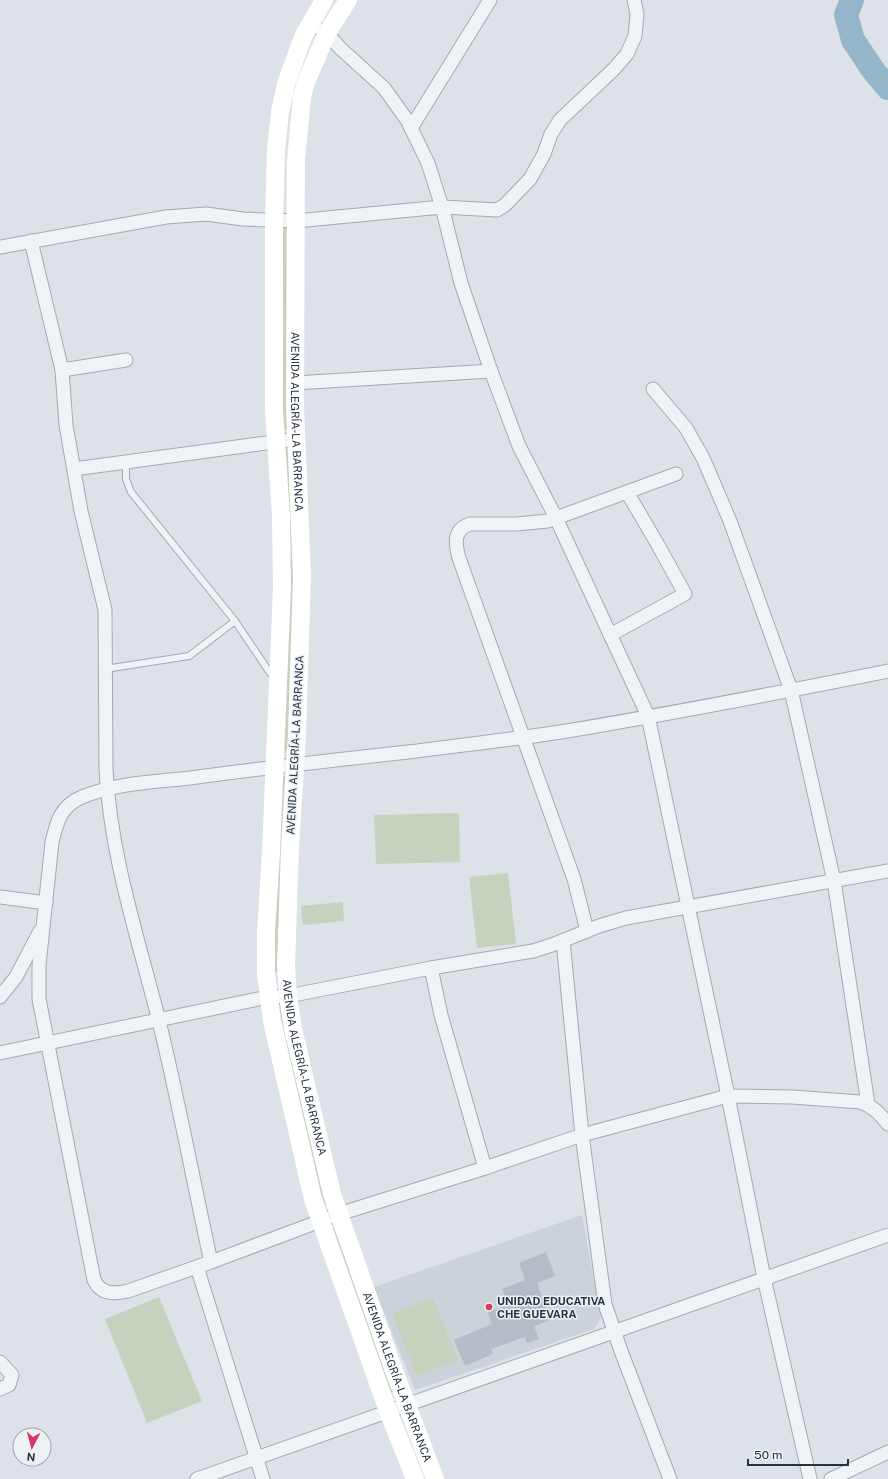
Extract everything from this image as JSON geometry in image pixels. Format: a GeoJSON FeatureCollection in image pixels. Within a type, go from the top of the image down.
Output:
{"type":"FeatureCollection","features":[{"type":"Feature","properties":{"kind":"main road","name":"AVENIDA ALEGRÍA-LA BARRANCA"},"geometry":{"type":"LineString","coordinates":[[324,0],[310,24],[293,62],[286,84],[280,112],[276,150],[274,220],[274,410],[281,517],[282,567],[279,678],[266,932],[266,972],[268,997],[279,1054],[313,1199],[388,1411],[415,1479]]}},
{"type":"Feature","properties":{"kind":"main road","name":"AVENIDA ALEGRÍA-LA BARRANCA"},"geometry":{"type":"LineString","coordinates":[[348,0],[327,33],[312,67],[302,97],[296,160],[295,383],[302,576],[286,966],[288,996],[293,1029],[330,1187],[406,1404],[435,1479]]}},
{"type":"Feature","properties":{"kind":"street"},"geometry":{"type":"LineString","coordinates":[[411,128],[490,0]]}},
{"type":"Feature","properties":{"kind":"street"},"geometry":{"type":"LineString","coordinates":[[0,247],[166,217],[206,214],[296,221],[442,207],[496,210],[505,205],[530,178],[544,154],[551,134],[560,120],[614,69],[627,54],[635,36],[637,14],[634,0]]}},
{"type":"Feature","properties":{"kind":"street"},"geometry":{"type":"LineString","coordinates":[[310,24],[327,33],[340,48],[384,88],[411,128],[428,163],[442,207],[461,283],[491,371],[519,446],[556,518],[648,716],[728,1096],[764,1278],[810,1479]]}},
{"type":"Feature","properties":{"kind":"street"},"geometry":{"type":"LineString","coordinates":[[31,241],[62,370],[66,425],[81,511],[105,610],[107,788],[113,835],[158,1019],[211,1262]]}},
{"type":"Feature","properties":{"kind":"street"},"geometry":{"type":"LineString","coordinates":[[62,370],[126,360]]}},
{"type":"Feature","properties":{"kind":"street"},"geometry":{"type":"LineString","coordinates":[[295,383],[491,371]]}},
{"type":"Feature","properties":{"kind":"street"},"geometry":{"type":"LineString","coordinates":[[652,390],[686,428],[703,458],[730,522],[791,690],[834,881],[868,1104]]}},
{"type":"Feature","properties":{"kind":"street"},"geometry":{"type":"LineString","coordinates":[[74,469],[296,439]]}},
{"type":"Feature","properties":{"kind":"street"},"geometry":{"type":"LineString","coordinates":[[587,931],[574,879],[522,738],[459,558],[456,542],[460,530],[464,526],[470,524],[537,523],[556,518],[676,474]]}},
{"type":"Feature","properties":{"kind":"street"},"geometry":{"type":"LineString","coordinates":[[610,635],[686,594],[627,492]]}},
{"type":"Feature","properties":{"kind":"street"},"geometry":{"type":"LineString","coordinates":[[888,671],[573,730],[522,738],[107,788],[80,798],[69,805],[61,813],[56,824],[52,842],[39,965],[39,999],[94,1280],[98,1287],[107,1292],[120,1293],[211,1262],[339,1214],[485,1168],[582,1135],[728,1096],[762,1096],[860,1102],[868,1104],[877,1111],[888,1124]]}},
{"type":"Feature","properties":{"kind":"street"},"geometry":{"type":"LineString","coordinates":[[0,1053],[268,997],[288,996],[431,968],[533,951],[626,918],[888,871]]}},
{"type":"Feature","properties":{"kind":"street"},"geometry":{"type":"LineString","coordinates":[[0,897],[46,903]]}},
{"type":"Feature","properties":{"kind":"street"},"geometry":{"type":"LineString","coordinates":[[0,997],[16,977],[43,924]]}},
{"type":"Feature","properties":{"kind":"street"},"geometry":{"type":"LineString","coordinates":[[563,941],[582,1135],[605,1304],[670,1479]]}},
{"type":"Feature","properties":{"kind":"street"},"geometry":{"type":"LineString","coordinates":[[431,968],[441,1016],[485,1168]]}},
{"type":"Feature","properties":{"kind":"street"},"geometry":{"type":"LineString","coordinates":[[197,1479],[888,1235]]}},
{"type":"Feature","properties":{"kind":"street"},"geometry":{"type":"LineString","coordinates":[[197,1267],[255,1458],[263,1479]]}},
{"type":"Feature","properties":{"kind":"street"},"geometry":{"type":"LineString","coordinates":[[0,1362],[12,1375],[9,1385],[0,1389]]}},
{"type":"Feature","properties":{"kind":"street"},"geometry":{"type":"LineString","coordinates":[[831,1479],[888,1452]]}},
{"type":"Feature","properties":{"kind":"lane"},"geometry":{"type":"LineString","coordinates":[[126,461],[126,478],[131,492],[235,621],[270,673],[279,678]]}},
{"type":"Feature","properties":{"kind":"lane"},"geometry":{"type":"LineString","coordinates":[[105,669],[189,656],[235,621]]}},
{"type":"Feature","properties":{"kind":"shaded area"},"geometry":{"type":"Polygon","coordinates":[[[582,1215],[601,1318],[594,1329],[415,1390],[374,1287],[582,1215]]]}},
{"type":"Feature","properties":{"kind":"green space"},"geometry":{"type":"Polygon","coordinates":[[[281,225],[289,225],[290,430],[283,430],[281,225]]]}},
{"type":"Feature","properties":{"kind":"green space"},"geometry":{"type":"Polygon","coordinates":[[[292,446],[295,521],[290,751],[283,750],[283,448],[292,446]]]}},
{"type":"Feature","properties":{"kind":"green space"},"geometry":{"type":"Polygon","coordinates":[[[287,776],[280,972],[271,972],[281,777],[287,776]]]}},
{"type":"Feature","properties":{"kind":"green space"},"geometry":{"type":"Polygon","coordinates":[[[459,813],[460,862],[376,864],[374,815],[459,813]]]}},
{"type":"Feature","properties":{"kind":"green space"},"geometry":{"type":"Polygon","coordinates":[[[508,873],[516,944],[477,948],[469,877],[508,873]]]}},
{"type":"Feature","properties":{"kind":"green space"},"geometry":{"type":"Polygon","coordinates":[[[343,902],[344,921],[303,925],[301,906],[343,902]]]}},
{"type":"Feature","properties":{"kind":"green space"},"geometry":{"type":"Polygon","coordinates":[[[281,1000],[327,1204],[320,1206],[274,1001],[281,1000]]]}},
{"type":"Feature","properties":{"kind":"green space"},"geometry":{"type":"Polygon","coordinates":[[[334,1227],[394,1392],[389,1394],[328,1230],[334,1227]]]}},
{"type":"Feature","properties":{"kind":"green space"},"geometry":{"type":"Polygon","coordinates":[[[159,1297],[202,1401],[147,1423],[105,1319],[159,1297]]]}},
{"type":"Feature","properties":{"kind":"green space"},"geometry":{"type":"Polygon","coordinates":[[[433,1298],[458,1360],[417,1376],[392,1314],[433,1298]]]}},
{"type":"Feature","properties":{"kind":"building"},"geometry":{"type":"Polygon","coordinates":[[[546,1252],[555,1276],[537,1283],[550,1320],[534,1326],[539,1339],[527,1343],[525,1337],[491,1349],[493,1354],[465,1366],[454,1340],[492,1324],[488,1312],[508,1305],[502,1289],[525,1280],[519,1263],[546,1252]]]}},
{"type":"Feature","properties":{"kind":"waterway"},"geometry":{"type":"LineString","coordinates":[[852,0],[846,15],[853,40],[873,70],[888,88]]}},
{"type":"Feature","properties":{"kind":"place","name":"UNIDAD EDUCATIVA CHE GUEVARA"},"geometry":{"type":"Point","coordinates":[489,1307]}}]}
